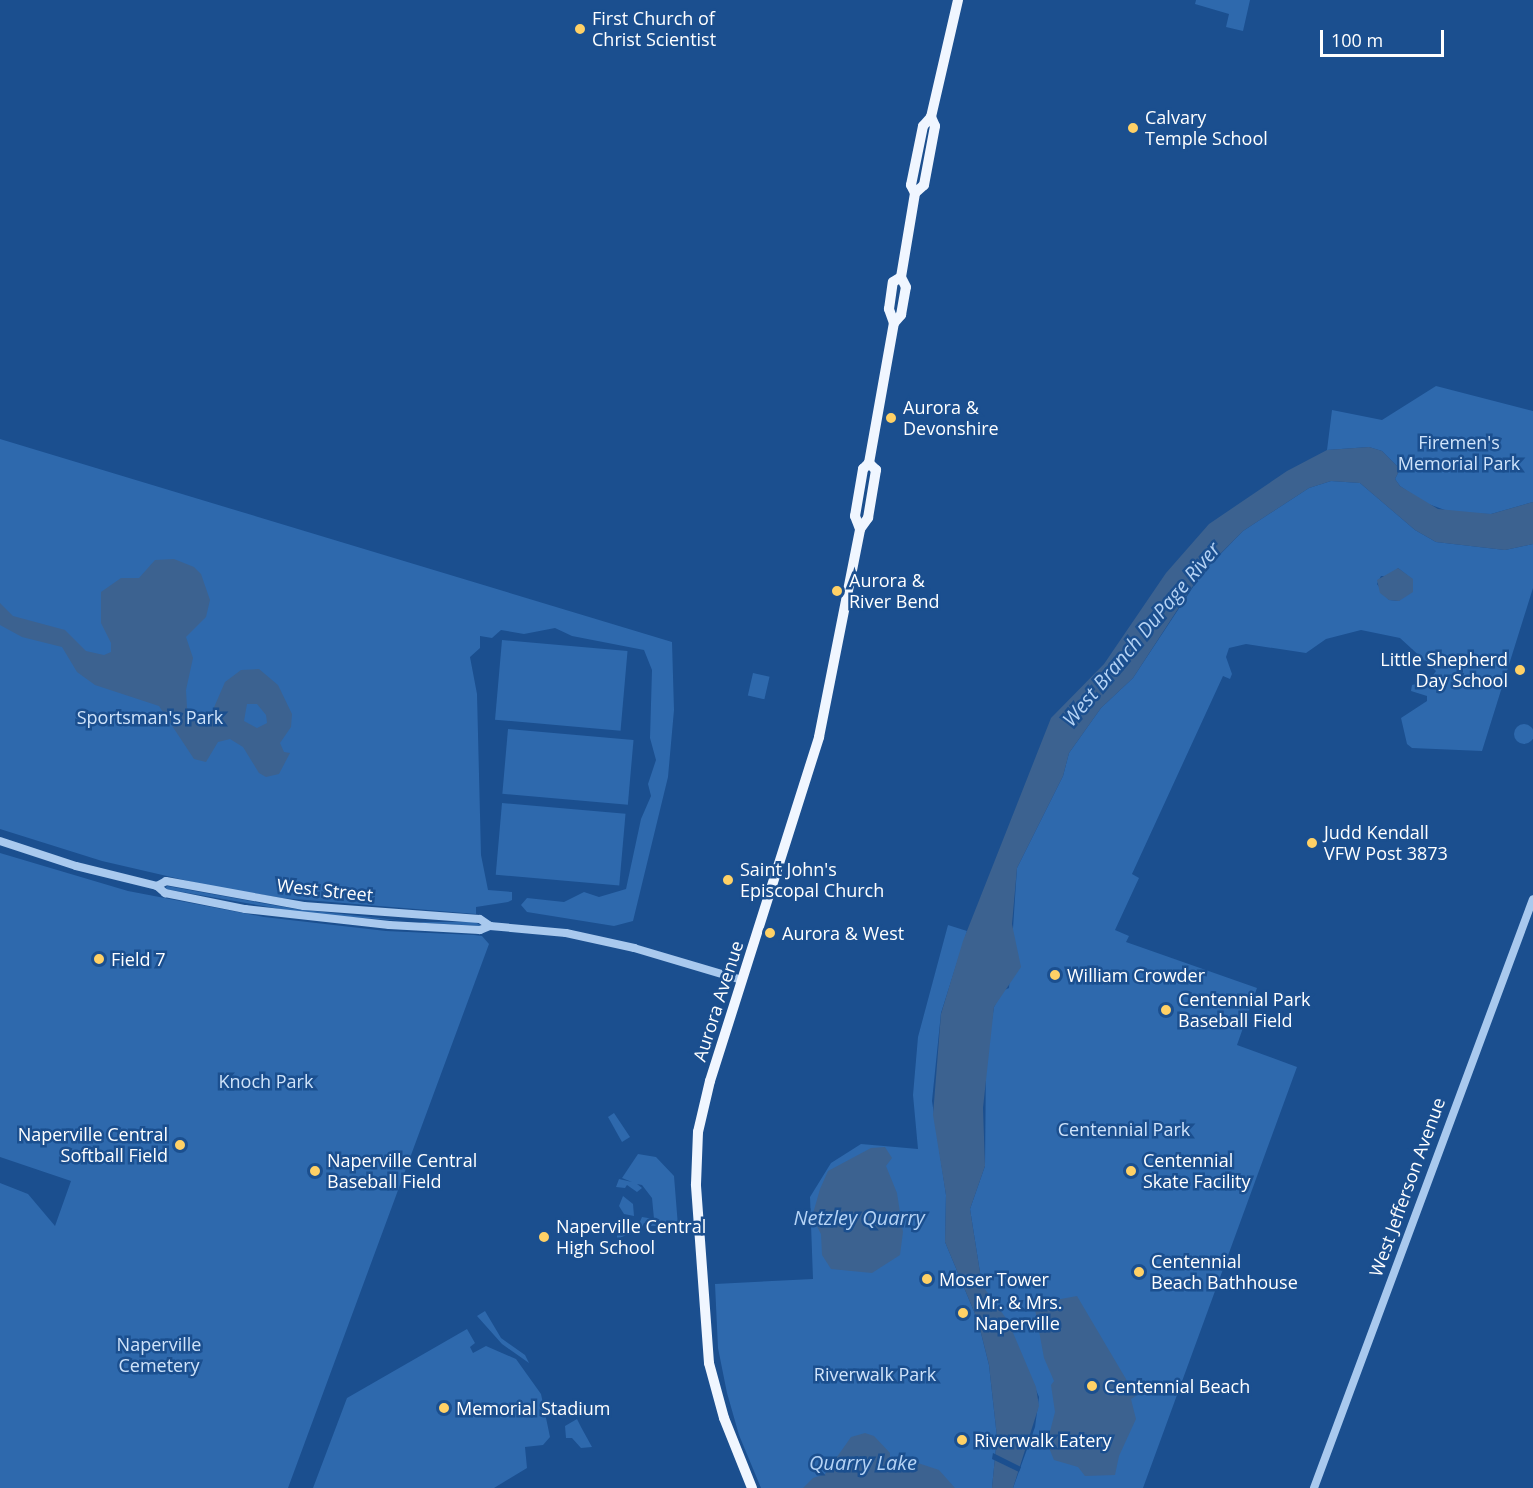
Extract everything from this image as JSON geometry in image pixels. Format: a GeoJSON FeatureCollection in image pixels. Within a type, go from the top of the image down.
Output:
{"type":"FeatureCollection","features":[{"type":"Feature","properties":{"kind":"main road","name":"Aurora Avenue"},"geometry":{"type":"LineString","coordinates":[[752,1488],[723,1418],[711,1374],[696,1184],[696,1154],[704,1102],[819,737],[860,528],[855,516],[863,469],[869,463],[894,322],[901,315],[906,287],[901,277],[915,193],[924,185],[935,126],[930,117],[958,0]]}},
{"type":"Feature","properties":{"kind":"street","name":"West Street"},"geometry":{"type":"LineString","coordinates":[[0,841],[76,866],[157,886],[166,881],[304,906],[480,919],[490,926],[583,936],[742,980]]}},
{"type":"Feature","properties":{"kind":"street","name":"West Jefferson Avenue"},"geometry":{"type":"LineString","coordinates":[[1314,1488],[1533,899]]}},
{"type":"Feature","properties":{"kind":"green space"},"geometry":{"type":"Polygon","coordinates":[[[1196,0],[1250,0],[1243,31],[1226,27],[1229,14],[1195,4],[1196,0]]]}},
{"type":"Feature","properties":{"kind":"green space","name":"Firemen's Memorial Park"},"geometry":{"type":"Polygon","coordinates":[[[1436,386],[1533,411],[1533,502],[1491,514],[1453,513],[1423,502],[1400,486],[1395,479],[1400,469],[1382,451],[1369,447],[1327,450],[1332,410],[1382,420],[1436,386]]]}},
{"type":"Feature","properties":{"kind":"green space","name":"Sportsman's Park"},"geometry":{"type":"Polygon","coordinates":[[[0,439],[672,642],[674,710],[668,777],[633,921],[614,926],[527,912],[521,905],[527,898],[564,902],[584,892],[599,897],[626,889],[641,819],[651,796],[648,784],[656,760],[650,738],[652,670],[644,650],[572,636],[555,628],[524,634],[501,630],[492,638],[480,636],[480,648],[470,657],[477,694],[481,855],[488,890],[512,892],[512,900],[476,907],[476,914],[282,898],[210,886],[102,861],[0,829],[0,439]]]}},
{"type":"Feature","properties":{"kind":"green space","name":"Centennial Park"},"geometry":{"type":"Polygon","coordinates":[[[1331,481],[1360,483],[1415,530],[1436,542],[1505,550],[1533,544],[1533,588],[1482,751],[1412,748],[1407,744],[1401,718],[1427,701],[1427,696],[1411,691],[1412,685],[1429,681],[1436,671],[1400,638],[1361,630],[1326,639],[1306,653],[1246,644],[1229,648],[1226,657],[1232,674],[1230,679],[1223,676],[1132,874],[1139,878],[1115,930],[1129,936],[1126,942],[1257,988],[1237,1045],[1297,1067],[1143,1488],[1013,1488],[1035,1427],[1039,1397],[1016,1343],[982,1285],[970,1209],[985,1166],[986,1058],[994,1007],[1002,991],[1009,988],[1017,868],[1063,776],[1069,753],[1101,708],[1133,678],[1203,572],[1243,531],[1309,488],[1331,481]],[[1398,568],[1390,576],[1381,576],[1377,584],[1389,600],[1399,601],[1412,579],[1398,568]]]}},
{"type":"Feature","properties":{"kind":"green space"},"geometry":{"type":"Polygon","coordinates":[[[502,640],[628,651],[621,731],[495,720],[502,640]]]}},
{"type":"Feature","properties":{"kind":"green space"},"geometry":{"type":"Polygon","coordinates":[[[753,673],[770,677],[764,699],[748,695],[753,673]]]}},
{"type":"Feature","properties":{"kind":"green space"},"geometry":{"type":"Polygon","coordinates":[[[1524,724],[1531,727],[1534,734],[1531,741],[1524,744],[1517,741],[1514,734],[1517,727],[1524,724]]]}},
{"type":"Feature","properties":{"kind":"green space"},"geometry":{"type":"Polygon","coordinates":[[[508,729],[634,740],[628,805],[502,794],[508,729]]]}},
{"type":"Feature","properties":{"kind":"green space"},"geometry":{"type":"Polygon","coordinates":[[[502,803],[626,814],[619,886],[496,875],[502,803]]]}},
{"type":"Feature","properties":{"kind":"green space","name":"Knoch Park"},"geometry":{"type":"Polygon","coordinates":[[[0,853],[128,891],[264,917],[386,931],[474,935],[482,936],[489,944],[288,1488],[0,1488],[0,1183],[28,1194],[55,1226],[71,1181],[0,1157],[0,853]]]}},
{"type":"Feature","properties":{"kind":"green space"},"geometry":{"type":"Polygon","coordinates":[[[167,886],[295,909],[406,921],[309,914],[165,889],[167,886]]]}},
{"type":"Feature","properties":{"kind":"green space"},"geometry":{"type":"Polygon","coordinates":[[[419,922],[475,922],[482,926],[424,923],[419,922]]]}},
{"type":"Feature","properties":{"kind":"green space","name":"Riverwalk Park"},"geometry":{"type":"Polygon","coordinates":[[[948,925],[967,931],[941,1013],[932,1101],[946,1195],[945,1242],[978,1321],[989,1365],[997,1437],[992,1488],[761,1488],[739,1435],[727,1393],[718,1348],[715,1284],[813,1279],[810,1197],[831,1163],[861,1144],[918,1149],[913,1095],[918,1037],[948,925]]]}},
{"type":"Feature","properties":{"kind":"green space"},"geometry":{"type":"Polygon","coordinates":[[[614,1113],[630,1137],[622,1142],[608,1117],[614,1113]]]}},
{"type":"Feature","properties":{"kind":"green space"},"geometry":{"type":"Polygon","coordinates":[[[638,1154],[656,1157],[674,1176],[678,1226],[651,1226],[653,1220],[651,1224],[644,1223],[641,1229],[617,1239],[617,1235],[639,1224],[642,1217],[654,1219],[652,1198],[642,1185],[637,1184],[642,1188],[637,1192],[627,1185],[625,1188],[616,1187],[619,1179],[632,1182],[622,1178],[638,1154]]]}},
{"type":"Feature","properties":{"kind":"green space"},"geometry":{"type":"Polygon","coordinates":[[[623,1196],[633,1204],[634,1216],[624,1214],[619,1206],[623,1196]]]}},
{"type":"Feature","properties":{"kind":"green space"},"geometry":{"type":"Polygon","coordinates":[[[485,1311],[501,1338],[525,1355],[529,1363],[502,1344],[477,1316],[485,1311]]]}},
{"type":"Feature","properties":{"kind":"green space","name":"Memorial Stadium"},"geometry":{"type":"Polygon","coordinates":[[[467,1329],[475,1343],[470,1347],[473,1353],[486,1346],[516,1359],[541,1394],[550,1437],[543,1445],[525,1447],[527,1468],[494,1488],[313,1488],[347,1398],[467,1329]]]}},
{"type":"Feature","properties":{"kind":"green space"},"geometry":{"type":"Polygon","coordinates":[[[577,1419],[592,1447],[581,1448],[572,1438],[566,1438],[565,1426],[577,1419]]]}},
{"type":"Feature","properties":{"kind":"water","name":"West Branch DuPage River"},"geometry":{"type":"Polygon","coordinates":[[[1369,447],[1382,451],[1400,469],[1395,479],[1400,486],[1438,509],[1491,514],[1533,502],[1533,544],[1505,550],[1436,542],[1415,530],[1360,483],[1331,481],[1309,488],[1243,531],[1202,572],[1133,678],[1101,708],[1069,753],[1063,776],[1017,868],[1012,924],[1021,967],[994,1007],[983,1108],[985,1166],[970,1209],[982,1285],[1008,1321],[1036,1387],[1039,1406],[1013,1488],[992,1488],[997,1437],[989,1365],[978,1321],[945,1242],[946,1195],[933,1115],[941,1014],[963,941],[1051,718],[1104,664],[1166,573],[1209,524],[1287,471],[1327,450],[1369,447]]]}},
{"type":"Feature","properties":{"kind":"water"},"geometry":{"type":"Polygon","coordinates":[[[174,559],[194,567],[201,574],[210,600],[206,617],[186,637],[193,658],[186,690],[187,708],[199,715],[212,712],[225,682],[241,670],[259,669],[278,685],[292,714],[291,727],[280,743],[284,752],[290,753],[279,774],[266,777],[259,773],[243,747],[230,739],[218,742],[206,762],[194,759],[159,706],[95,685],[77,672],[62,647],[22,637],[0,625],[0,603],[13,616],[65,630],[86,651],[104,655],[111,652],[111,643],[101,623],[101,592],[121,578],[139,578],[155,560],[174,559]],[[247,704],[244,721],[257,728],[267,723],[266,715],[257,704],[247,704]]]}},
{"type":"Feature","properties":{"kind":"water"},"geometry":{"type":"Polygon","coordinates":[[[1398,568],[1413,579],[1413,592],[1399,601],[1389,600],[1380,593],[1377,580],[1398,568]]]}},
{"type":"Feature","properties":{"kind":"water","name":"Netzley Quarry"},"geometry":{"type":"Polygon","coordinates":[[[885,1147],[892,1158],[886,1166],[897,1193],[903,1232],[900,1255],[872,1273],[831,1269],[822,1255],[821,1234],[812,1217],[820,1189],[828,1171],[871,1148],[885,1147]]]}},
{"type":"Feature","properties":{"kind":"water","name":"Centennial Beach"},"geometry":{"type":"Polygon","coordinates":[[[1077,1296],[1136,1396],[1131,1399],[1136,1419],[1119,1456],[1115,1475],[1085,1476],[1078,1467],[1054,1460],[1047,1443],[1055,1412],[1051,1385],[1054,1381],[1044,1358],[1034,1304],[1077,1296]]]}},
{"type":"Feature","properties":{"kind":"water","name":"Quarry Lake"},"geometry":{"type":"Polygon","coordinates":[[[865,1433],[874,1436],[890,1453],[890,1463],[898,1465],[906,1459],[939,1470],[955,1488],[803,1488],[813,1478],[825,1474],[851,1437],[865,1433]]]}},
{"type":"Feature","properties":{"kind":"pier"},"geometry":{"type":"Polygon","coordinates":[[[993,1453],[1021,1467],[1019,1472],[992,1459],[993,1453]]]}},
{"type":"Feature","properties":{"kind":"place","name":"First Church of Christ Scientist"},"geometry":{"type":"Point","coordinates":[580,29]}},
{"type":"Feature","properties":{"kind":"place","name":"Calvary Temple School"},"geometry":{"type":"Point","coordinates":[1133,128]}},
{"type":"Feature","properties":{"kind":"place","name":"Aurora & Devonshire"},"geometry":{"type":"Point","coordinates":[891,418]}},
{"type":"Feature","properties":{"kind":"place","name":"Aurora & River Bend"},"geometry":{"type":"Point","coordinates":[837,591]}},
{"type":"Feature","properties":{"kind":"place","name":"Little Shepherd Day School"},"geometry":{"type":"Point","coordinates":[1520,670]}},
{"type":"Feature","properties":{"kind":"place","name":"Judd Kendall VFW Post 3873"},"geometry":{"type":"Point","coordinates":[1312,843]}},
{"type":"Feature","properties":{"kind":"place","name":"Saint John's Episcopal Church"},"geometry":{"type":"Point","coordinates":[728,880]}},
{"type":"Feature","properties":{"kind":"place","name":"Aurora & West"},"geometry":{"type":"Point","coordinates":[770,933]}},
{"type":"Feature","properties":{"kind":"place","name":"Field 7"},"geometry":{"type":"Point","coordinates":[99,959]}},
{"type":"Feature","properties":{"kind":"place","name":"William Crowder"},"geometry":{"type":"Point","coordinates":[1055,975]}},
{"type":"Feature","properties":{"kind":"place","name":"Centennial Park Baseball Field"},"geometry":{"type":"Point","coordinates":[1166,1010]}},
{"type":"Feature","properties":{"kind":"place","name":"Naperville Central Softball Field"},"geometry":{"type":"Point","coordinates":[180,1145]}},
{"type":"Feature","properties":{"kind":"place","name":"Naperville Central Baseball Field"},"geometry":{"type":"Point","coordinates":[315,1171]}},
{"type":"Feature","properties":{"kind":"place","name":"Centennial Skate Facility"},"geometry":{"type":"Point","coordinates":[1131,1171]}},
{"type":"Feature","properties":{"kind":"place","name":"Naperville Central High School"},"geometry":{"type":"Point","coordinates":[544,1237]}},
{"type":"Feature","properties":{"kind":"place","name":"Centennial Beach Bathhouse"},"geometry":{"type":"Point","coordinates":[1139,1272]}},
{"type":"Feature","properties":{"kind":"place","name":"Moser Tower"},"geometry":{"type":"Point","coordinates":[927,1279]}},
{"type":"Feature","properties":{"kind":"place","name":"Mr. & Mrs. Naperville"},"geometry":{"type":"Point","coordinates":[963,1313]}},
{"type":"Feature","properties":{"kind":"place","name":"Centennial Beach"},"geometry":{"type":"Point","coordinates":[1092,1386]}},
{"type":"Feature","properties":{"kind":"place","name":"Memorial Stadium"},"geometry":{"type":"Point","coordinates":[444,1408]}},
{"type":"Feature","properties":{"kind":"place","name":"Riverwalk Eatery"},"geometry":{"type":"Point","coordinates":[962,1440]}},
{"type":"Feature","properties":{"kind":"park label","name":"Naperville Cemetery"},"geometry":{"type":"Point","coordinates":[159,1355]}}]}
